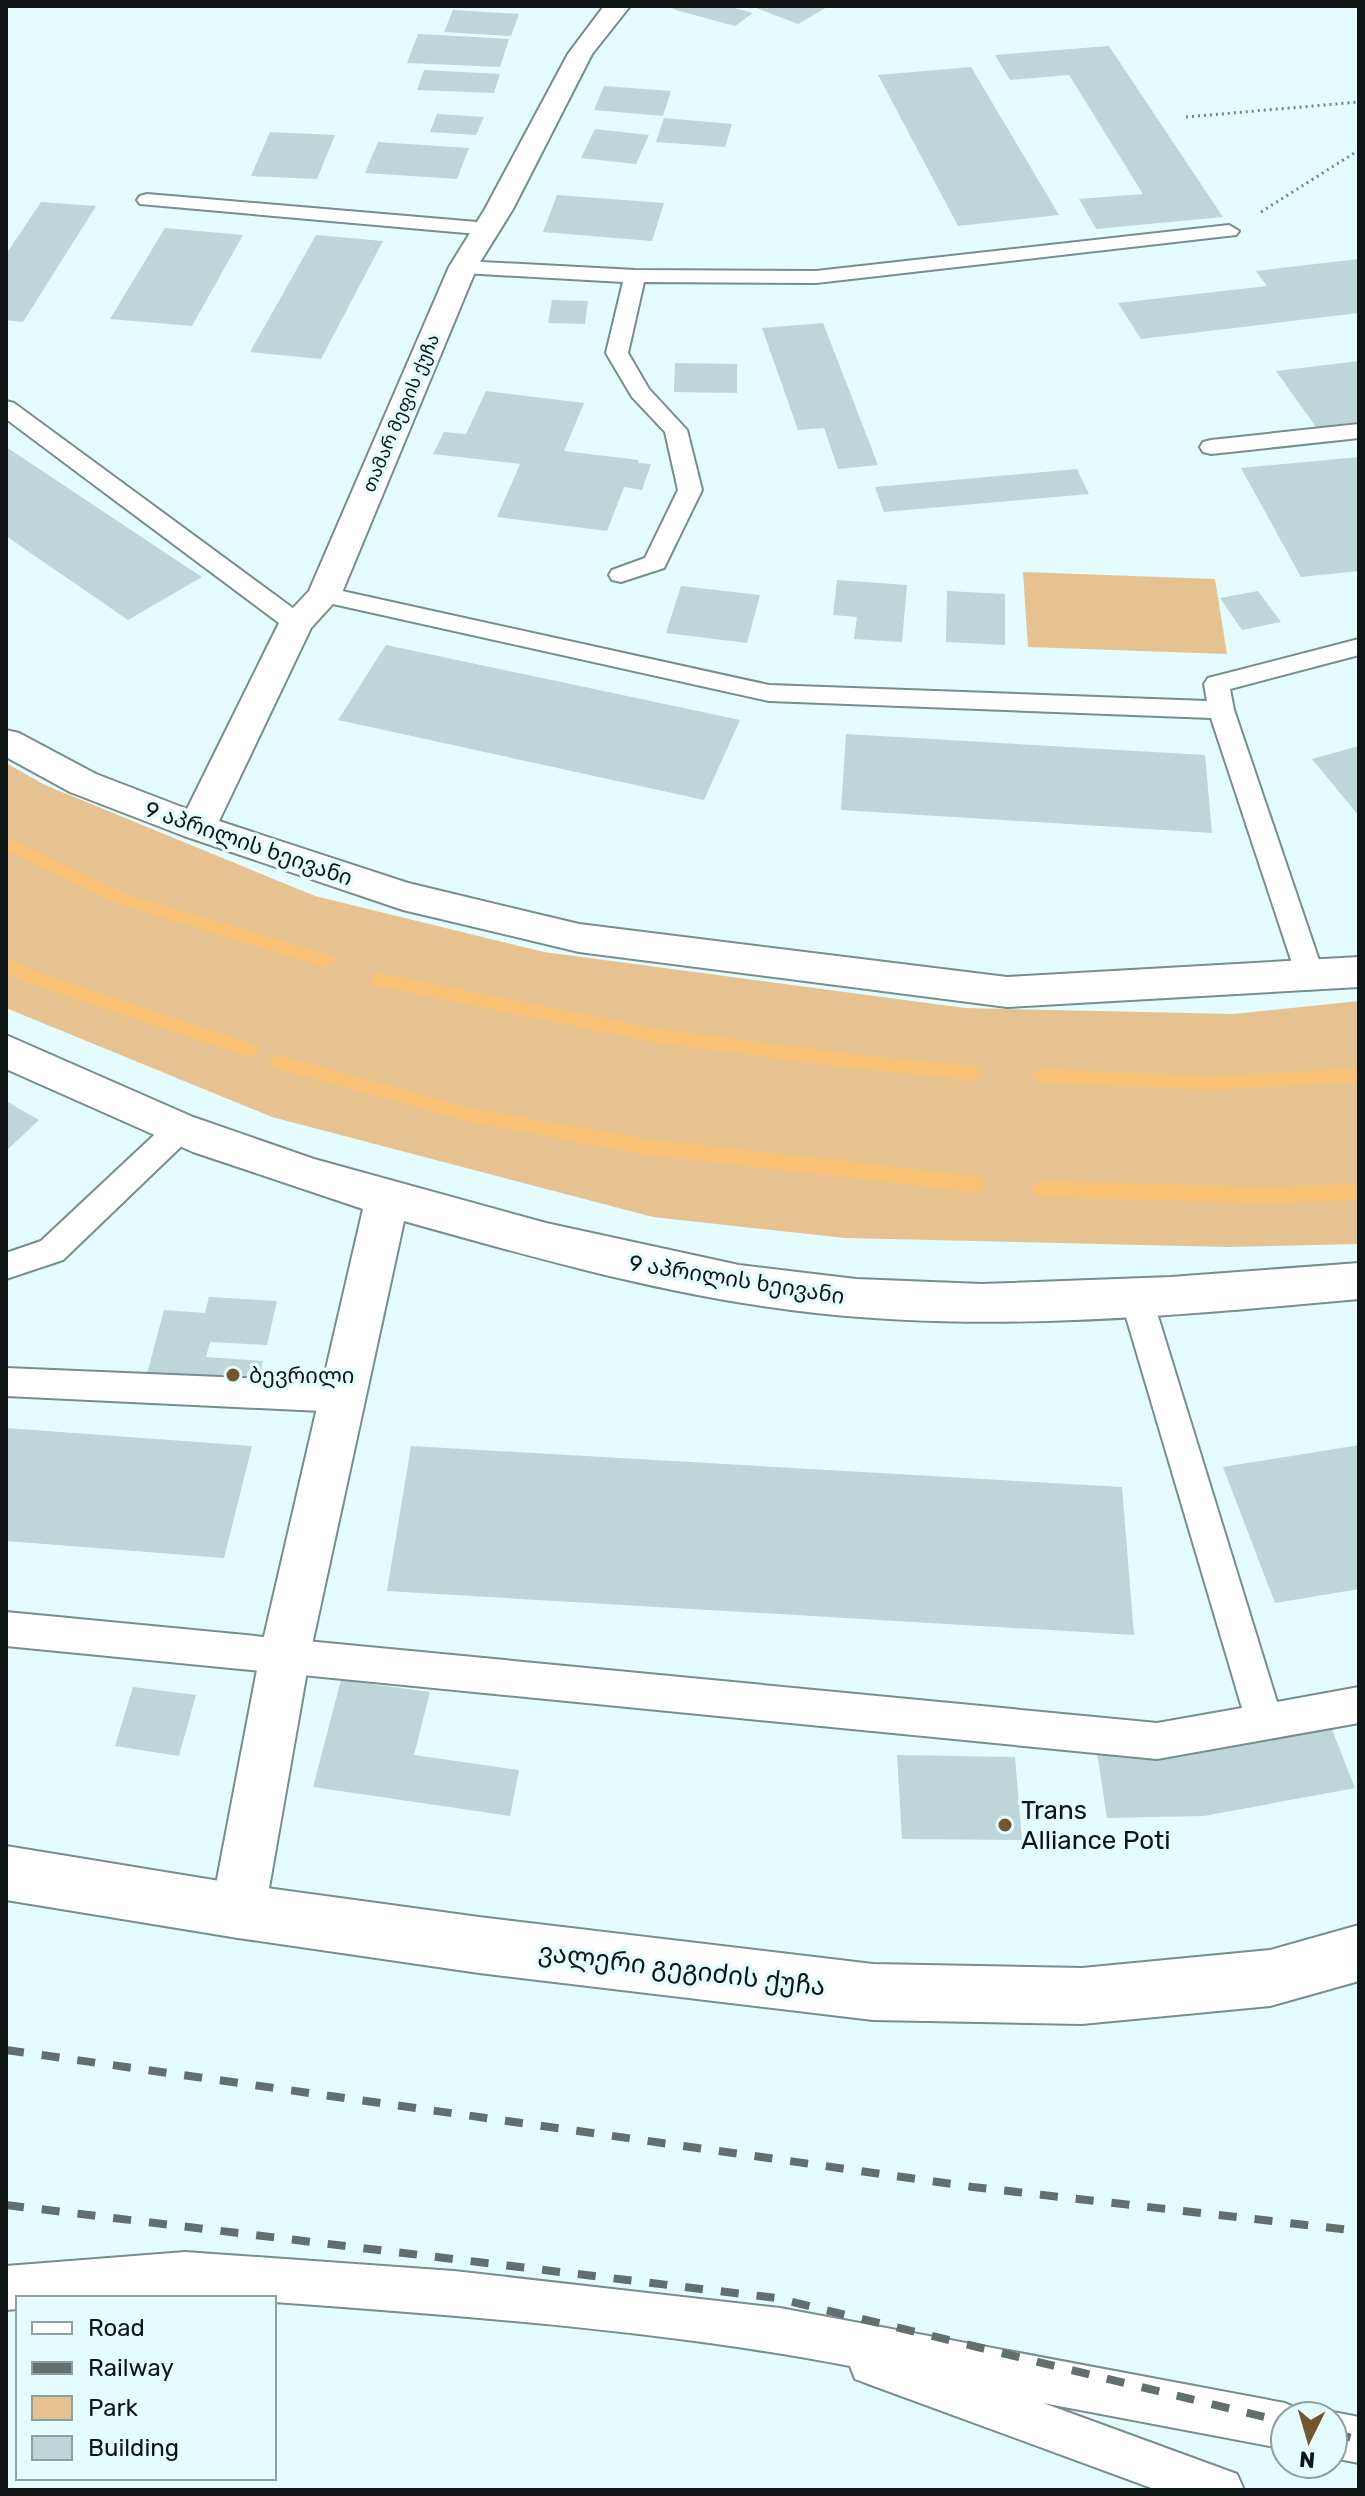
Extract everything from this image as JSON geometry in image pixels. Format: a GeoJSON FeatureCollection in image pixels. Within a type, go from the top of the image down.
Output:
{"type":"FeatureCollection","features":[{"type":"Feature","properties":{"kind":"street","name":"თამარ მეფის ქუჩა"},"geometry":{"type":"LineString","coordinates":[[197,827],[296,623],[324,595],[463,267],[489,229],[563,86],[603,19],[618,6]]}},
{"type":"Feature","properties":{"kind":"street","name":"9 აპრილის ხეივანი"},"geometry":{"type":"LineString","coordinates":[[6,742],[83,783],[197,827],[403,896],[579,938],[1007,992],[1359,972]]}},
{"type":"Feature","properties":{"kind":"street","name":"9 აპრილის ხეივანი"},"geometry":{"type":"LineString","coordinates":[[6,1051],[180,1129],[387,1200],[669,1272],[838,1296],[997,1302],[1137,1300],[1359,1281]]}},
{"type":"Feature","properties":{"kind":"street"},"geometry":{"type":"LineString","coordinates":[[238,1911],[285,1654],[387,1200]]}},
{"type":"Feature","properties":{"kind":"street","name":"ვალერი გეგიძის ქუჩა"},"geometry":{"type":"LineString","coordinates":[[6,1873],[238,1911],[495,1947],[873,1992],[1082,1996],[1270,1978],[1359,1953]]}},
{"type":"Feature","properties":{"kind":"lane"},"geometry":{"type":"LineString","coordinates":[[147,200],[489,229]]}},
{"type":"Feature","properties":{"kind":"lane"},"geometry":{"type":"LineString","coordinates":[[463,267],[635,276],[816,277],[1229,231]]}},
{"type":"Feature","properties":{"kind":"lane"},"geometry":{"type":"LineString","coordinates":[[621,575],[655,563],[690,490],[676,430],[640,392],[617,353],[635,276]]}},
{"type":"Feature","properties":{"kind":"lane"},"geometry":{"type":"LineString","coordinates":[[6,408],[296,623]]}},
{"type":"Feature","properties":{"kind":"lane"},"geometry":{"type":"LineString","coordinates":[[1211,447],[1359,431]]}},
{"type":"Feature","properties":{"kind":"lane"},"geometry":{"type":"LineString","coordinates":[[324,595],[769,693],[1221,710]]}},
{"type":"Feature","properties":{"kind":"lane"},"geometry":{"type":"LineString","coordinates":[[1310,975],[1221,710],[1217,684],[1359,647]]}},
{"type":"Feature","properties":{"kind":"lane"},"geometry":{"type":"LineString","coordinates":[[6,1266],[52,1251],[180,1129]]}},
{"type":"Feature","properties":{"kind":"lane"},"geometry":{"type":"LineString","coordinates":[[1137,1300],[1265,1722]]}},
{"type":"Feature","properties":{"kind":"lane"},"geometry":{"type":"LineString","coordinates":[[6,1382],[342,1397]]}},
{"type":"Feature","properties":{"kind":"lane"},"geometry":{"type":"LineString","coordinates":[[6,1629],[1157,1741],[1359,1705]]}},
{"type":"Feature","properties":{"kind":"lane"},"geometry":{"type":"LineString","coordinates":[[6,2288],[185,2274],[454,2293],[780,2330],[1269,2423]]}},
{"type":"Feature","properties":{"kind":"lane"},"geometry":{"type":"LineString","coordinates":[[780,2330],[1221,2490]]}},
{"type":"Feature","properties":{"kind":"path"},"geometry":{"type":"LineString","coordinates":[[1186,117],[1359,102]]}},
{"type":"Feature","properties":{"kind":"path"},"geometry":{"type":"LineString","coordinates":[[1229,231],[1359,150]]}},
{"type":"Feature","properties":{"kind":"green space"},"geometry":{"type":"Polygon","coordinates":[[[1023,572],[1215,579],[1227,654],[1028,647],[1023,572]]]}},
{"type":"Feature","properties":{"kind":"green space"},"geometry":{"type":"Polygon","coordinates":[[[6,763],[45,785],[315,896],[544,952],[965,1008],[1234,1014],[1359,1001],[1359,1244],[1228,1247],[845,1238],[653,1217],[272,1117],[6,1008],[6,763]]]}},
{"type":"Feature","properties":{"kind":"building"},"geometry":{"type":"Polygon","coordinates":[[[676,6],[727,6],[753,13],[735,26],[672,9],[676,6]]]}},
{"type":"Feature","properties":{"kind":"building"},"geometry":{"type":"Polygon","coordinates":[[[751,6],[829,6],[798,24],[751,6]]]}},
{"type":"Feature","properties":{"kind":"building"},"geometry":{"type":"Polygon","coordinates":[[[453,10],[519,14],[511,36],[444,32],[453,10]]]}},
{"type":"Feature","properties":{"kind":"building"},"geometry":{"type":"Polygon","coordinates":[[[418,34],[509,39],[500,67],[407,63],[418,34]]]}},
{"type":"Feature","properties":{"kind":"building"},"geometry":{"type":"Polygon","coordinates":[[[1109,46],[1223,217],[1096,229],[1079,199],[1143,194],[1069,75],[1010,80],[995,55],[1109,46]]]}},
{"type":"Feature","properties":{"kind":"building"},"geometry":{"type":"Polygon","coordinates":[[[971,67],[1059,215],[958,226],[878,75],[971,67]]]}},
{"type":"Feature","properties":{"kind":"building"},"geometry":{"type":"Polygon","coordinates":[[[424,70],[500,74],[494,93],[417,90],[424,70]]]}},
{"type":"Feature","properties":{"kind":"building"},"geometry":{"type":"Polygon","coordinates":[[[604,86],[671,91],[663,116],[594,110],[604,86]]]}},
{"type":"Feature","properties":{"kind":"building"},"geometry":{"type":"Polygon","coordinates":[[[437,114],[484,117],[476,135],[430,132],[437,114]]]}},
{"type":"Feature","properties":{"kind":"building"},"geometry":{"type":"Polygon","coordinates":[[[664,118],[732,124],[725,147],[656,142],[664,118]]]}},
{"type":"Feature","properties":{"kind":"building"},"geometry":{"type":"Polygon","coordinates":[[[595,129],[649,135],[636,164],[581,158],[595,129]]]}},
{"type":"Feature","properties":{"kind":"building"},"geometry":{"type":"Polygon","coordinates":[[[270,132],[335,135],[317,179],[251,176],[270,132]]]}},
{"type":"Feature","properties":{"kind":"building"},"geometry":{"type":"Polygon","coordinates":[[[378,142],[469,148],[457,179],[365,173],[378,142]]]}},
{"type":"Feature","properties":{"kind":"building"},"geometry":{"type":"Polygon","coordinates":[[[557,195],[664,203],[652,241],[543,232],[557,195]]]}},
{"type":"Feature","properties":{"kind":"building"},"geometry":{"type":"Polygon","coordinates":[[[41,202],[96,206],[23,322],[6,320],[6,254],[41,202]]]}},
{"type":"Feature","properties":{"kind":"building"},"geometry":{"type":"Polygon","coordinates":[[[165,228],[243,235],[192,326],[110,319],[165,228]]]}},
{"type":"Feature","properties":{"kind":"building"},"geometry":{"type":"Polygon","coordinates":[[[316,235],[383,241],[321,359],[250,352],[316,235]]]}},
{"type":"Feature","properties":{"kind":"building"},"geometry":{"type":"Polygon","coordinates":[[[1359,259],[1359,313],[1141,339],[1118,303],[1267,286],[1256,271],[1359,259]]]}},
{"type":"Feature","properties":{"kind":"building"},"geometry":{"type":"Polygon","coordinates":[[[552,300],[588,301],[585,324],[548,323],[552,300]]]}},
{"type":"Feature","properties":{"kind":"building"},"geometry":{"type":"Polygon","coordinates":[[[823,323],[878,465],[838,469],[824,428],[798,430],[762,328],[823,323]]]}},
{"type":"Feature","properties":{"kind":"building"},"geometry":{"type":"Polygon","coordinates":[[[1359,361],[1359,422],[1316,427],[1276,371],[1359,361]]]}},
{"type":"Feature","properties":{"kind":"building"},"geometry":{"type":"Polygon","coordinates":[[[675,363],[737,364],[737,393],[674,392],[675,363]]]}},
{"type":"Feature","properties":{"kind":"building"},"geometry":{"type":"Polygon","coordinates":[[[486,391],[584,403],[564,451],[651,464],[642,490],[624,487],[607,531],[497,517],[520,464],[433,454],[444,432],[466,434],[486,391]]]}},
{"type":"Feature","properties":{"kind":"building"},"geometry":{"type":"Polygon","coordinates":[[[6,447],[202,577],[128,620],[6,536],[6,447]]]}},
{"type":"Feature","properties":{"kind":"building"},"geometry":{"type":"Polygon","coordinates":[[[1359,457],[1359,571],[1301,577],[1241,468],[1359,457]]]}},
{"type":"Feature","properties":{"kind":"building"},"geometry":{"type":"Polygon","coordinates":[[[1077,469],[1089,494],[884,512],[875,487],[1077,469]]]}},
{"type":"Feature","properties":{"kind":"building"},"geometry":{"type":"Polygon","coordinates":[[[837,580],[907,585],[902,642],[854,639],[857,617],[833,615],[837,580]]]}},
{"type":"Feature","properties":{"kind":"building"},"geometry":{"type":"Polygon","coordinates":[[[681,586],[760,595],[747,643],[666,633],[681,586]]]}},
{"type":"Feature","properties":{"kind":"building"},"geometry":{"type":"Polygon","coordinates":[[[947,591],[1005,594],[1005,645],[946,642],[947,591]]]}},
{"type":"Feature","properties":{"kind":"building"},"geometry":{"type":"Polygon","coordinates":[[[1258,591],[1281,622],[1242,630],[1220,598],[1258,591]]]}},
{"type":"Feature","properties":{"kind":"building"},"geometry":{"type":"Polygon","coordinates":[[[386,645],[740,720],[704,800],[338,720],[386,645]]]}},
{"type":"Feature","properties":{"kind":"building"},"geometry":{"type":"Polygon","coordinates":[[[846,734],[1205,755],[1212,833],[841,810],[846,734]]]}},
{"type":"Feature","properties":{"kind":"building"},"geometry":{"type":"Polygon","coordinates":[[[1359,746],[1359,816],[1312,759],[1359,746]]]}},
{"type":"Feature","properties":{"kind":"building"},"geometry":{"type":"Polygon","coordinates":[[[6,1101],[39,1120],[6,1151],[6,1101]]]}},
{"type":"Feature","properties":{"kind":"building"},"geometry":{"type":"Polygon","coordinates":[[[209,1297],[277,1301],[267,1345],[210,1342],[206,1357],[263,1361],[257,1386],[146,1378],[164,1310],[205,1313],[209,1297]]]}},
{"type":"Feature","properties":{"kind":"building"},"geometry":{"type":"Polygon","coordinates":[[[6,1428],[252,1446],[224,1558],[6,1541],[6,1428]]]}},
{"type":"Feature","properties":{"kind":"building"},"geometry":{"type":"Polygon","coordinates":[[[1359,1445],[1359,1589],[1275,1603],[1223,1467],[1359,1445]]]}},
{"type":"Feature","properties":{"kind":"building"},"geometry":{"type":"Polygon","coordinates":[[[411,1446],[1122,1487],[1134,1635],[387,1591],[411,1446]]]}},
{"type":"Feature","properties":{"kind":"building"},"geometry":{"type":"Polygon","coordinates":[[[341,1680],[430,1692],[414,1755],[519,1770],[510,1816],[313,1787],[341,1680]]]}},
{"type":"Feature","properties":{"kind":"building"},"geometry":{"type":"Polygon","coordinates":[[[133,1687],[196,1695],[179,1756],[115,1746],[133,1687]]]}},
{"type":"Feature","properties":{"kind":"building"},"geometry":{"type":"Polygon","coordinates":[[[1331,1727],[1355,1788],[1204,1816],[1107,1818],[1097,1753],[1331,1727]]]}},
{"type":"Feature","properties":{"kind":"building"},"geometry":{"type":"Polygon","coordinates":[[[897,1755],[1015,1757],[1022,1840],[902,1839],[897,1755]]]}},
{"type":"Feature","properties":{"kind":"waterway"},"geometry":{"type":"LineString","coordinates":[[6,843],[122,899],[327,961]]}},
{"type":"Feature","properties":{"kind":"waterway"},"geometry":{"type":"LineString","coordinates":[[6,965],[37,979],[251,1051]]}},
{"type":"Feature","properties":{"kind":"waterway"},"geometry":{"type":"LineString","coordinates":[[379,980],[653,1035],[841,1060],[974,1073]]}},
{"type":"Feature","properties":{"kind":"waterway"},"geometry":{"type":"LineString","coordinates":[[278,1062],[471,1115],[646,1147],[975,1184]]}},
{"type":"Feature","properties":{"kind":"waterway"},"geometry":{"type":"LineString","coordinates":[[1040,1076],[1213,1083],[1359,1075]]}},
{"type":"Feature","properties":{"kind":"waterway"},"geometry":{"type":"LineString","coordinates":[[1042,1189],[1265,1195],[1359,1192]]}},
{"type":"Feature","properties":{"kind":"railway"},"geometry":{"type":"LineString","coordinates":[[6,2050],[973,2187],[1359,2231]]}},
{"type":"Feature","properties":{"kind":"railway"},"geometry":{"type":"LineString","coordinates":[[6,2205],[776,2298],[1269,2418]]}},
{"type":"Feature","properties":{"kind":"railway"},"geometry":{"type":"LineString","coordinates":[[1349,2437],[1359,2440]]}},
{"type":"Feature","properties":{"kind":"place","name":"ბევრილი"},"geometry":{"type":"Point","coordinates":[233,1375]}},
{"type":"Feature","properties":{"kind":"place","name":"Trans Alliance Poti"},"geometry":{"type":"Point","coordinates":[1005,1825]}}]}
